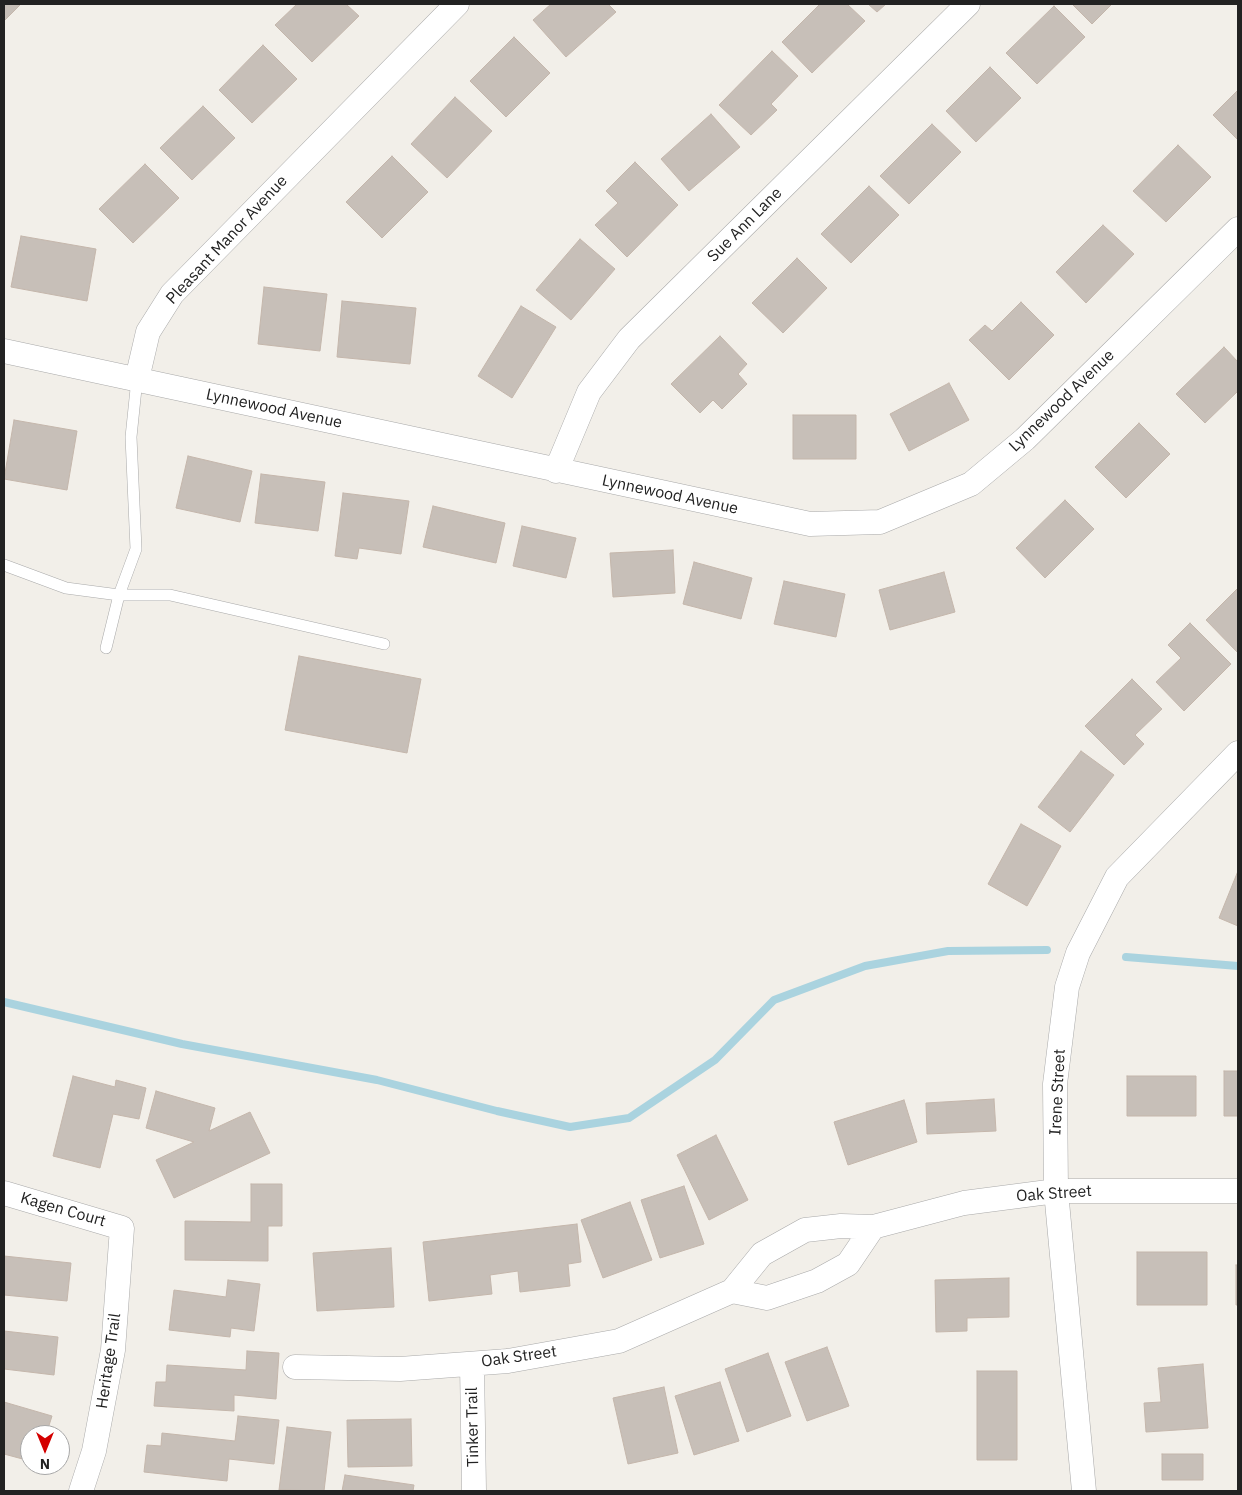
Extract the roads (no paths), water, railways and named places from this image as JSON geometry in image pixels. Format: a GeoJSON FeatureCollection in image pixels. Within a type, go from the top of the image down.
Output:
{"type":"FeatureCollection","features":[{"type":"Feature","properties":{"kind":"street","name":"Pleasant Manor Avenue"},"geometry":{"type":"LineString","coordinates":[[137,379],[148,332],[172,294],[457,4]]}},
{"type":"Feature","properties":{"kind":"street","name":"Sue Ann Lane"},"geometry":{"type":"LineString","coordinates":[[556,471],[589,392],[629,339],[968,4]]}},
{"type":"Feature","properties":{"kind":"street","name":"Lynnewood Avenue"},"geometry":{"type":"LineString","coordinates":[[4,351],[810,524],[880,522],[971,484],[1025,439],[1238,230]]}},
{"type":"Feature","properties":{"kind":"street","name":"Irene Street"},"geometry":{"type":"LineString","coordinates":[[1084,1491],[1056,1191],[1055,1084],[1067,987],[1078,953],[1117,877],[1238,753]]}},
{"type":"Feature","properties":{"kind":"street","name":"Oak Street"},"geometry":{"type":"LineString","coordinates":[[295,1367],[400,1368],[472,1364],[508,1361],[619,1341],[732,1291],[762,1254],[805,1230],[841,1226],[872,1227],[964,1203],[1056,1191],[1238,1191]]}},
{"type":"Feature","properties":{"kind":"street","name":"Kagen Court"},"geometry":{"type":"LineString","coordinates":[[4,1193],[122,1228]]}},
{"type":"Feature","properties":{"kind":"street"},"geometry":{"type":"LineString","coordinates":[[732,1291],[767,1298],[817,1281],[848,1264],[872,1227]]}},
{"type":"Feature","properties":{"kind":"street","name":"Heritage Trail"},"geometry":{"type":"LineString","coordinates":[[81,1491],[94,1451],[113,1350],[122,1228]]}},
{"type":"Feature","properties":{"kind":"street","name":"Tinker Trail"},"geometry":{"type":"LineString","coordinates":[[472,1364],[474,1491]]}},
{"type":"Feature","properties":{"kind":"lane","name":"Pleasant Manor Avenue"},"geometry":{"type":"LineString","coordinates":[[106,648],[119,595],[136,549],[131,437],[137,379]]}},
{"type":"Feature","properties":{"kind":"lane"},"geometry":{"type":"LineString","coordinates":[[4,565],[66,588],[119,595],[170,595],[384,644]]}},
{"type":"Feature","properties":{"kind":"waterway"},"geometry":{"type":"LineString","coordinates":[[4,1002],[182,1044],[377,1080],[497,1111],[570,1127],[629,1118],[715,1060],[774,1000],[865,966],[948,951],[1047,950]]}},
{"type":"Feature","properties":{"kind":"waterway"},"geometry":{"type":"LineString","coordinates":[[1126,957],[1238,966]]}}]}
